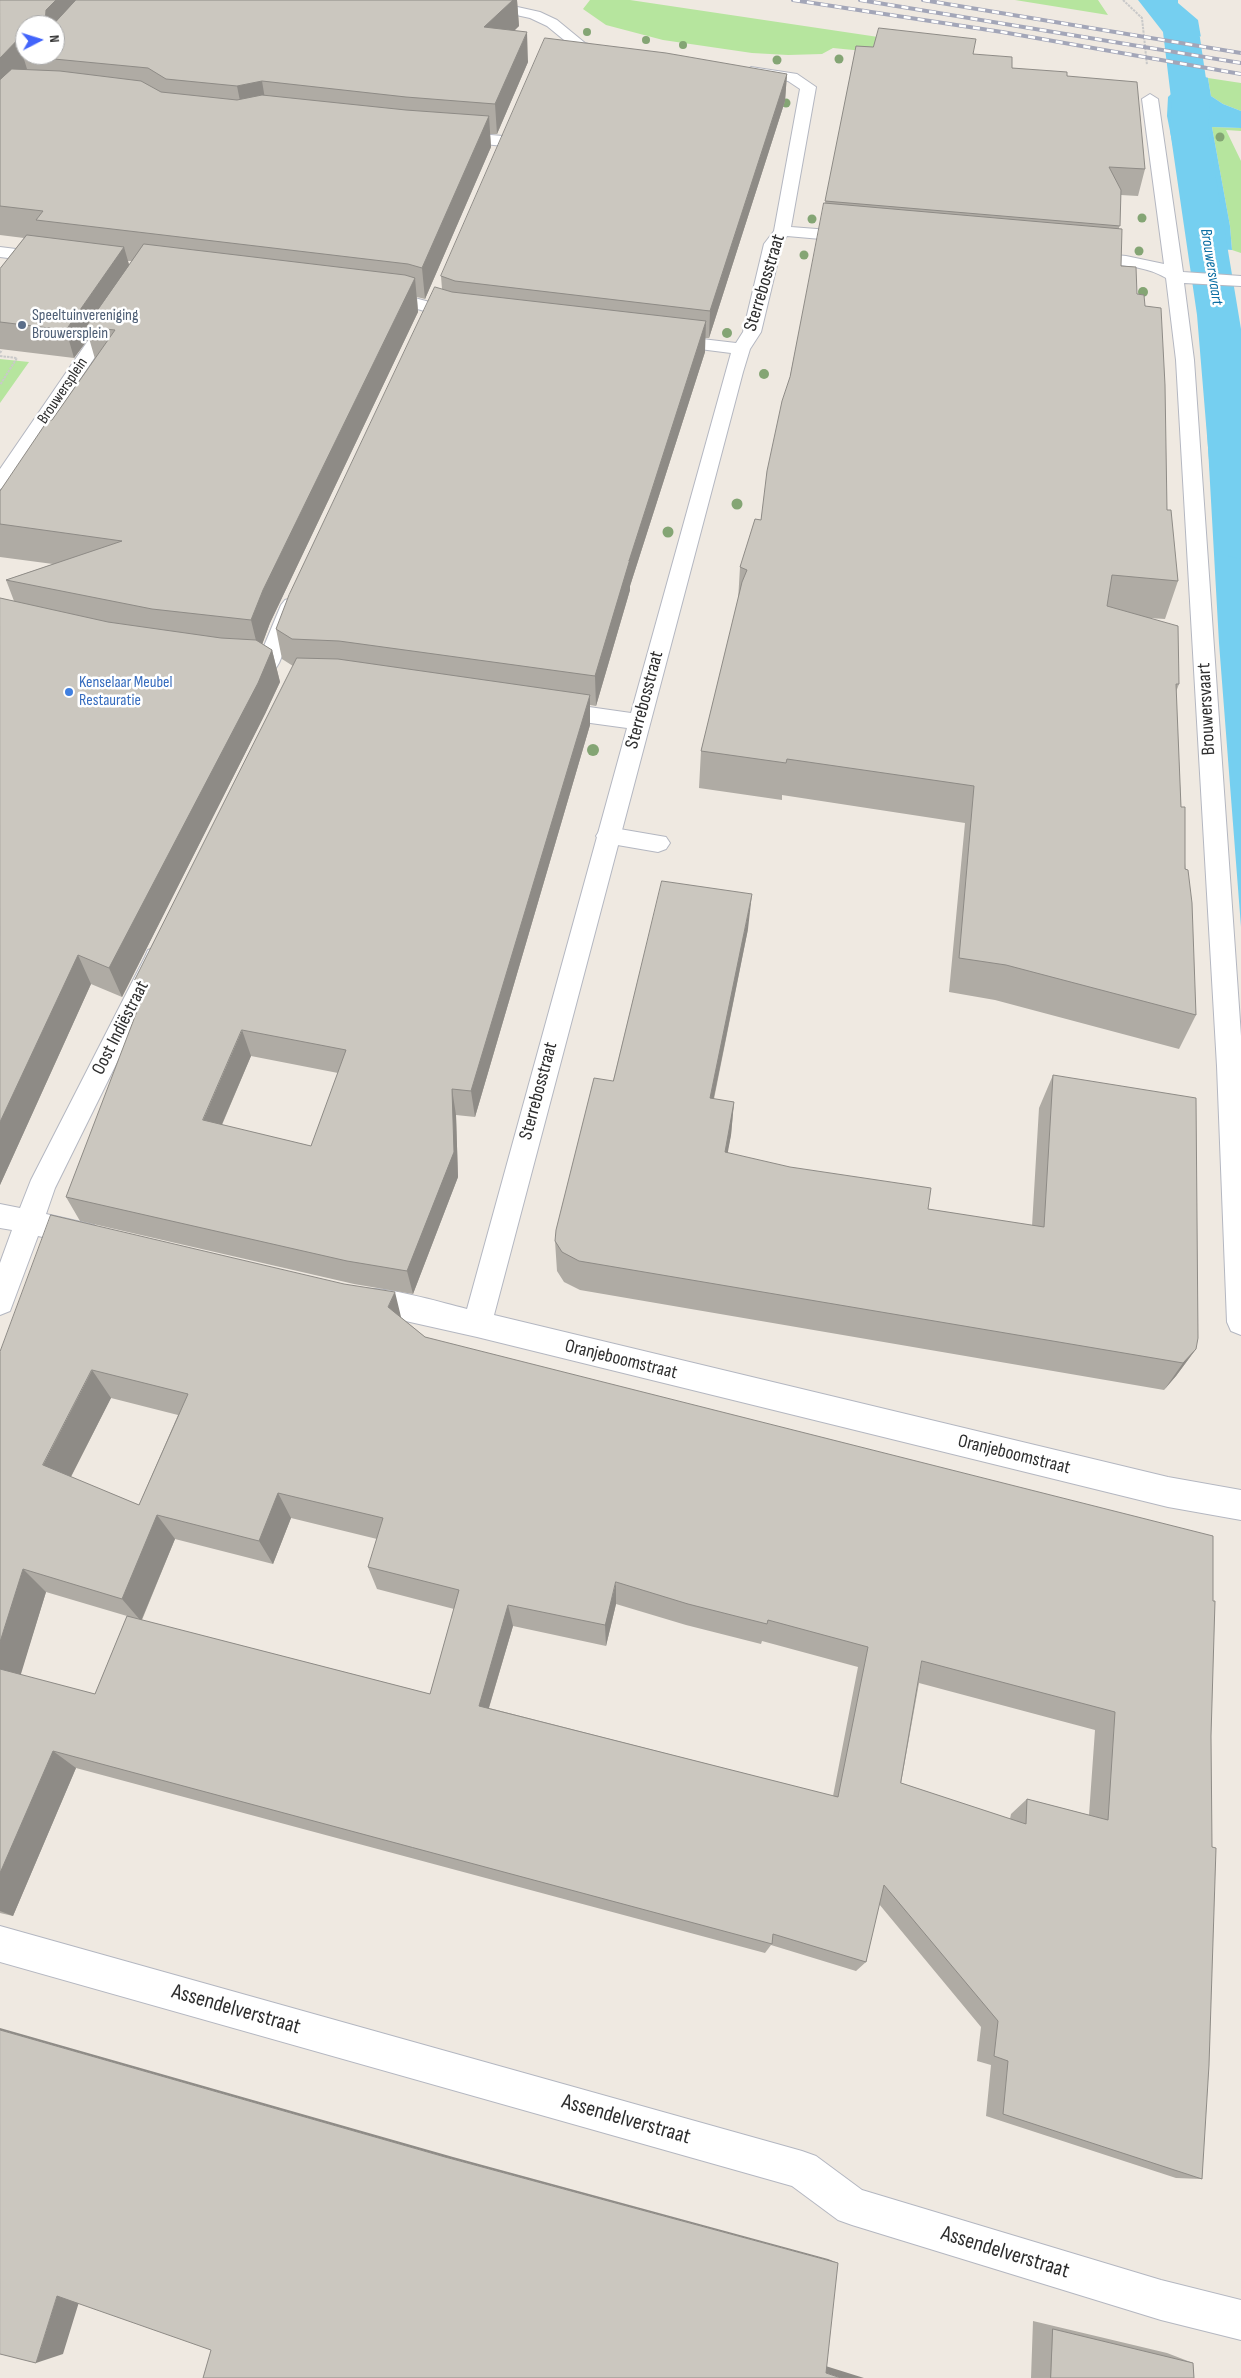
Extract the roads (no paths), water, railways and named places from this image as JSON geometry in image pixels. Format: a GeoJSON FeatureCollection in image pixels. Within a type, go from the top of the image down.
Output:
{"type":"FeatureCollection","features":[{"type":"Feature","properties":{"kind":"street"},"geometry":{"type":"LineString","coordinates":[[466,0],[535,15],[552,23],[590,50],[620,57]]}},
{"type":"Feature","properties":{"kind":"street"},"geometry":{"type":"LineString","coordinates":[[552,45],[569,36]]}},
{"type":"Feature","properties":{"kind":"street","name":"Sterrebosstraat"},"geometry":{"type":"LineString","coordinates":[[477,1324],[741,349],[752,332],[773,244],[782,231],[808,87],[792,77],[732,70]]}},
{"type":"Feature","properties":{"kind":"street","name":"Brouwersvaart"},"geometry":{"type":"LineString","coordinates":[[1150,99],[1185,277],[1191,434],[1230,1066],[1241,1322]]}},
{"type":"Feature","properties":{"kind":"street"},"geometry":{"type":"LineString","coordinates":[[437,136],[503,140]]}},
{"type":"Feature","properties":{"kind":"street"},"geometry":{"type":"LineString","coordinates":[[782,231],[871,239]]}},
{"type":"Feature","properties":{"kind":"street"},"geometry":{"type":"LineString","coordinates":[[0,252],[69,261]]}},
{"type":"Feature","properties":{"kind":"street"},"geometry":{"type":"LineString","coordinates":[[1067,256],[1126,261],[1161,268],[1185,277],[1241,281]]}},
{"type":"Feature","properties":{"kind":"street"},"geometry":{"type":"LineString","coordinates":[[360,296],[411,302],[455,315],[481,318]]}},
{"type":"Feature","properties":{"kind":"street","name":"Brouwersplein"},"geometry":{"type":"LineString","coordinates":[[0,483],[121,306]]}},
{"type":"Feature","properties":{"kind":"street"},"geometry":{"type":"LineString","coordinates":[[646,338],[741,349]]}},
{"type":"Feature","properties":{"kind":"street"},"geometry":{"type":"LineString","coordinates":[[267,666],[300,589]]}},
{"type":"Feature","properties":{"kind":"street"},"geometry":{"type":"LineString","coordinates":[[530,707],[639,722]]}},
{"type":"Feature","properties":{"kind":"street"},"geometry":{"type":"LineString","coordinates":[[608,836],[658,843]]}},
{"type":"Feature","properties":{"kind":"street","name":"Oost Indiëstraat"},"geometry":{"type":"LineString","coordinates":[[0,1302],[41,1188],[166,938]]}},
{"type":"Feature","properties":{"kind":"street"},"geometry":{"type":"LineString","coordinates":[[0,1216],[107,1240]]}},
{"type":"Feature","properties":{"kind":"street","name":"Oranjeboomstraat"},"geometry":{"type":"LineString","coordinates":[[335,1294],[477,1324],[1159,1490],[1241,1505]]}},
{"type":"Feature","properties":{"kind":"street","name":"Assendelverstraat"},"geometry":{"type":"LineString","coordinates":[[0,1944],[802,2170],[852,2206],[1161,2300],[1241,2320]]}},
{"type":"Feature","properties":{"kind":"water"},"geometry":{"type":"Polygon","coordinates":[[[1147,0],[1178,0],[1178,3],[1198,20],[1211,96],[1223,104],[1241,111],[1241,128],[1212,127],[1230,226],[1232,250],[1193,247],[1167,116],[1168,97],[1185,81],[1177,29],[1154,11],[1147,0]]]}},
{"type":"Feature","properties":{"kind":"water"},"geometry":{"type":"Polygon","coordinates":[[[1200,305],[1236,307],[1241,344],[1241,927],[1219,643],[1200,305]]]}},
{"type":"Feature","properties":{"kind":"waterway","name":"Brouwersvaart"},"geometry":{"type":"LineString","coordinates":[[1155,0],[1181,31],[1191,106],[1189,130],[1218,315],[1241,544]]}},
{"type":"Feature","properties":{"kind":"railway"},"geometry":{"type":"LineString","coordinates":[[793,0],[1002,32],[1241,74]]}},
{"type":"Feature","properties":{"kind":"railway"},"geometry":{"type":"LineString","coordinates":[[860,0],[1241,63]]}},
{"type":"Feature","properties":{"kind":"railway"},"geometry":{"type":"LineString","coordinates":[[923,0],[1241,53]]}},
{"type":"Feature","properties":{"kind":"place","name":"Speeltuinvereniging Brouwersplein"},"geometry":{"type":"Point","coordinates":[22,325]}},
{"type":"Feature","properties":{"kind":"place","name":"Kenselaar Meubel Restauratie"},"geometry":{"type":"Point","coordinates":[69,692]}}]}
